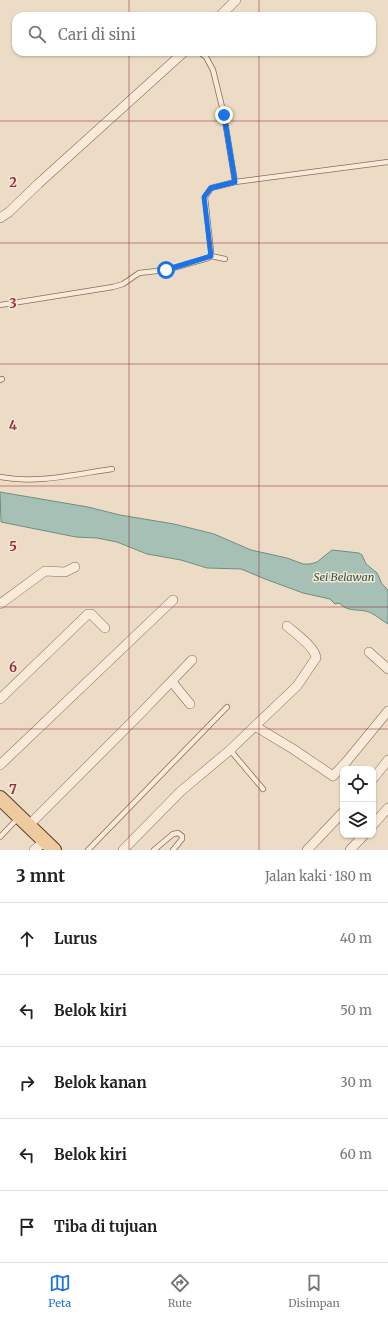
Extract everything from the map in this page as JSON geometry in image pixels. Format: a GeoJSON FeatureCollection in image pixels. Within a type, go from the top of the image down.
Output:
{"type":"FeatureCollection","features":[{"type":"Feature","properties":{"kind":"main road"},"geometry":{"type":"LineString","coordinates":[[0,798],[24,821],[44,847]]}},
{"type":"Feature","properties":{"kind":"street"},"geometry":{"type":"LineString","coordinates":[[224,12],[236,0]]}},
{"type":"Feature","properties":{"kind":"street"},"geometry":{"type":"LineString","coordinates":[[0,218],[9,212],[180,56]]}},
{"type":"Feature","properties":{"kind":"street"},"geometry":{"type":"LineString","coordinates":[[0,604],[45,571],[65,572],[75,567]]}},
{"type":"Feature","properties":{"kind":"street"},"geometry":{"type":"LineString","coordinates":[[0,765],[174,600]]}},
{"type":"Feature","properties":{"kind":"street"},"geometry":{"type":"LineString","coordinates":[[0,699],[88,614],[94,616],[104,628]]}},
{"type":"Feature","properties":{"kind":"street"},"geometry":{"type":"LineString","coordinates":[[123,850],[181,791],[230,750],[297,686],[316,658],[316,655],[313,650],[288,626]]}},
{"type":"Feature","properties":{"kind":"street"},"geometry":{"type":"LineString","coordinates":[[369,652],[388,669]]}},
{"type":"Feature","properties":{"kind":"street"},"geometry":{"type":"LineString","coordinates":[[24,821],[172,682],[192,660]]}},
{"type":"Feature","properties":{"kind":"street"},"geometry":{"type":"LineString","coordinates":[[172,682],[190,704]]}},
{"type":"Feature","properties":{"kind":"street"},"geometry":{"type":"LineString","coordinates":[[255,726],[333,776],[348,761],[388,711]]}},
{"type":"Feature","properties":{"kind":"street"},"geometry":{"type":"LineString","coordinates":[[376,775],[388,760]]}},
{"type":"Feature","properties":{"kind":"street"},"geometry":{"type":"LineString","coordinates":[[376,822],[388,808]]}},
{"type":"Feature","properties":{"kind":"street"},"geometry":{"type":"LineString","coordinates":[[307,850],[340,815]]}},
{"type":"Feature","properties":{"kind":"street"},"geometry":{"type":"LineString","coordinates":[[350,850],[361,838]]}},
{"type":"Feature","properties":{"kind":"lane"},"geometry":{"type":"LineString","coordinates":[[205,56],[213,70],[224,115],[235,182]]}},
{"type":"Feature","properties":{"kind":"lane"},"geometry":{"type":"LineString","coordinates":[[211,256],[204,197],[211,188],[235,182],[388,162]]}},
{"type":"Feature","properties":{"kind":"lane"},"geometry":{"type":"LineString","coordinates":[[0,305],[113,287],[123,284],[139,273],[166,270],[211,256],[225,259]]}},
{"type":"Feature","properties":{"kind":"lane"},"geometry":{"type":"LineString","coordinates":[[0,477],[12,480],[23,480],[59,477],[112,469]]}},
{"type":"Feature","properties":{"kind":"lane"},"geometry":{"type":"LineString","coordinates":[[88,850],[227,707]]}},
{"type":"Feature","properties":{"kind":"lane"},"geometry":{"type":"LineString","coordinates":[[230,750],[263,789]]}},
{"type":"Feature","properties":{"kind":"lane"},"geometry":{"type":"LineString","coordinates":[[0,837],[24,821]]}},
{"type":"Feature","properties":{"kind":"lane"},"geometry":{"type":"LineString","coordinates":[[154,850],[173,834],[178,833],[182,836],[182,839],[173,850]]}},
{"type":"Feature","properties":{"kind":"water","name":"Sei Belawan"},"geometry":{"type":"Polygon","coordinates":[[[0,492],[174,524],[214,534],[251,550],[287,558],[303,564],[317,562],[332,550],[359,553],[362,555],[366,564],[377,573],[382,584],[388,590],[388,624],[369,612],[346,608],[339,603],[335,604],[330,599],[303,593],[241,569],[207,568],[181,560],[147,554],[117,542],[97,538],[76,537],[1,522],[0,492]]]}},
{"type":"Feature","properties":{"kind":"route"},"geometry":{"type":"LineString","coordinates":[[166,270],[211,256],[204,197],[211,188],[235,182],[224,115]]}}]}
